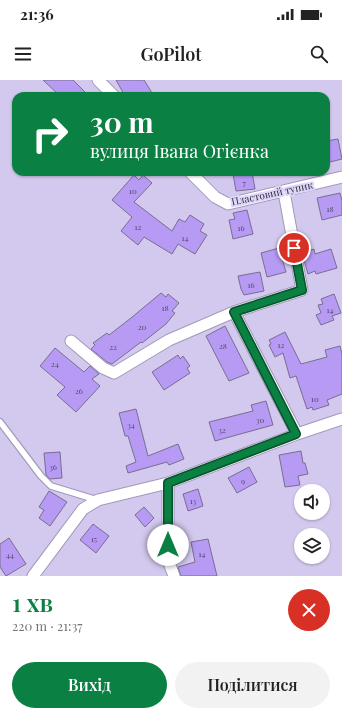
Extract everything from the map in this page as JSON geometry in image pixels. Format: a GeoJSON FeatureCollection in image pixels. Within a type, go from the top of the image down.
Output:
{"type":"FeatureCollection","features":[{"type":"Feature","properties":{"kind":"street"},"geometry":{"type":"LineString","coordinates":[[98,80],[110,92]]}},
{"type":"Feature","properties":{"kind":"street","name":"Пластовий тупик"},"geometry":{"type":"LineString","coordinates":[[194,176],[215,197],[228,204],[284,192],[342,177]]}},
{"type":"Feature","properties":{"kind":"street"},"geometry":{"type":"LineString","coordinates":[[71,341],[103,368],[114,373],[169,340],[234,312],[302,290],[284,192]]}},
{"type":"Feature","properties":{"kind":"street"},"geometry":{"type":"LineString","coordinates":[[234,312],[296,434]]}},
{"type":"Feature","properties":{"kind":"street"},"geometry":{"type":"LineString","coordinates":[[33,576],[83,509],[98,500],[168,483],[296,434],[342,420]]}},
{"type":"Feature","properties":{"kind":"street"},"geometry":{"type":"LineString","coordinates":[[168,483],[168,560],[174,576]]}},
{"type":"Feature","properties":{"kind":"lane"},"geometry":{"type":"LineString","coordinates":[[0,422],[41,476],[51,486],[98,500]]}},
{"type":"Feature","properties":{"kind":"building"},"geometry":{"type":"Polygon","coordinates":[[[43,80],[73,80],[85,92],[56,92],[43,80]]]}},
{"type":"Feature","properties":{"kind":"building"},"geometry":{"type":"Polygon","coordinates":[[[116,80],[144,80],[152,92],[123,92],[116,80]]]}},
{"type":"Feature","properties":{"kind":"building"},"geometry":{"type":"Polygon","coordinates":[[[338,139],[342,159],[330,162],[330,140],[338,139]]]}},
{"type":"Feature","properties":{"kind":"building"},"geometry":{"type":"Polygon","coordinates":[[[133,176],[139,180],[144,176],[152,183],[134,202],[172,231],[179,219],[185,222],[190,215],[204,224],[200,231],[207,235],[195,254],[178,244],[172,254],[144,237],[138,245],[121,231],[132,217],[112,200],[133,176]]]}},
{"type":"Feature","properties":{"kind":"building"},"geometry":{"type":"Polygon","coordinates":[[[233,176],[253,176],[255,189],[236,191],[233,176]]]}},
{"type":"Feature","properties":{"kind":"building"},"geometry":{"type":"Polygon","coordinates":[[[340,193],[342,201],[342,215],[322,220],[317,198],[340,193]]]}},
{"type":"Feature","properties":{"kind":"building"},"geometry":{"type":"Polygon","coordinates":[[[247,210],[253,234],[233,239],[229,220],[235,219],[233,213],[247,210]]]}},
{"type":"Feature","properties":{"kind":"building"},"geometry":{"type":"Polygon","coordinates":[[[279,248],[286,272],[267,277],[261,253],[279,248]]]}},
{"type":"Feature","properties":{"kind":"building"},"geometry":{"type":"Polygon","coordinates":[[[314,249],[315,254],[331,249],[337,268],[316,274],[315,271],[308,274],[302,253],[314,249]]]}},
{"type":"Feature","properties":{"kind":"building"},"geometry":{"type":"Polygon","coordinates":[[[260,272],[264,291],[244,295],[238,276],[260,272]]]}},
{"type":"Feature","properties":{"kind":"building"},"geometry":{"type":"Polygon","coordinates":[[[161,293],[166,297],[168,294],[179,303],[172,311],[175,313],[166,324],[112,364],[107,362],[91,349],[95,345],[93,343],[107,333],[109,335],[161,293]]]}},
{"type":"Feature","properties":{"kind":"building"},"geometry":{"type":"Polygon","coordinates":[[[334,294],[341,313],[332,316],[334,320],[321,325],[316,315],[321,313],[318,305],[323,304],[321,299],[334,294]]]}},
{"type":"Feature","properties":{"kind":"building"},"geometry":{"type":"Polygon","coordinates":[[[225,326],[249,373],[229,381],[206,336],[225,326]]]}},
{"type":"Feature","properties":{"kind":"building"},"geometry":{"type":"Polygon","coordinates":[[[285,332],[301,364],[327,357],[325,350],[340,346],[342,354],[342,394],[327,400],[329,405],[313,410],[312,407],[307,409],[296,376],[290,378],[283,353],[275,357],[269,345],[271,344],[269,340],[285,332]]]}},
{"type":"Feature","properties":{"kind":"building"},"geometry":{"type":"Polygon","coordinates":[[[55,348],[84,372],[90,366],[99,374],[92,379],[100,386],[76,412],[57,395],[65,387],[40,366],[55,348]]]}},
{"type":"Feature","properties":{"kind":"building"},"geometry":{"type":"Polygon","coordinates":[[[178,355],[180,359],[183,356],[190,366],[187,368],[190,373],[164,390],[152,372],[178,355]]]}},
{"type":"Feature","properties":{"kind":"building"},"geometry":{"type":"Polygon","coordinates":[[[266,401],[273,425],[215,441],[209,422],[253,411],[251,405],[266,401]]]}},
{"type":"Feature","properties":{"kind":"building"},"geometry":{"type":"Polygon","coordinates":[[[136,409],[148,456],[178,444],[184,459],[169,465],[167,462],[128,473],[126,466],[136,462],[128,436],[125,436],[119,413],[136,409]]]}},
{"type":"Feature","properties":{"kind":"building"},"geometry":{"type":"Polygon","coordinates":[[[301,451],[303,463],[305,463],[308,474],[298,476],[300,484],[285,487],[279,455],[301,451]]]}},
{"type":"Feature","properties":{"kind":"building"},"geometry":{"type":"Polygon","coordinates":[[[60,452],[62,478],[50,479],[46,475],[44,453],[60,452]]]}},
{"type":"Feature","properties":{"kind":"building"},"geometry":{"type":"Polygon","coordinates":[[[249,467],[257,482],[237,493],[228,478],[249,467]]]}},
{"type":"Feature","properties":{"kind":"building"},"geometry":{"type":"Polygon","coordinates":[[[198,489],[203,506],[188,511],[183,494],[198,489]]]}},
{"type":"Feature","properties":{"kind":"building"},"geometry":{"type":"Polygon","coordinates":[[[49,491],[67,502],[50,526],[39,518],[44,510],[39,507],[49,491]]]}},
{"type":"Feature","properties":{"kind":"building"},"geometry":{"type":"Polygon","coordinates":[[[144,507],[154,518],[145,527],[135,515],[144,507]]]}},
{"type":"Feature","properties":{"kind":"building"},"geometry":{"type":"Polygon","coordinates":[[[93,524],[109,536],[96,553],[80,540],[93,524]]]}},
{"type":"Feature","properties":{"kind":"building"},"geometry":{"type":"Polygon","coordinates":[[[9,538],[26,564],[6,576],[0,567],[0,544],[9,538]]]}},
{"type":"Feature","properties":{"kind":"building"},"geometry":{"type":"Polygon","coordinates":[[[208,539],[217,576],[181,576],[178,567],[195,562],[191,542],[208,539]]]}},
{"type":"Feature","properties":{"kind":"route"},"geometry":{"type":"LineString","coordinates":[[168,545],[168,483],[296,434],[234,312],[302,290],[294,248]]}}]}
